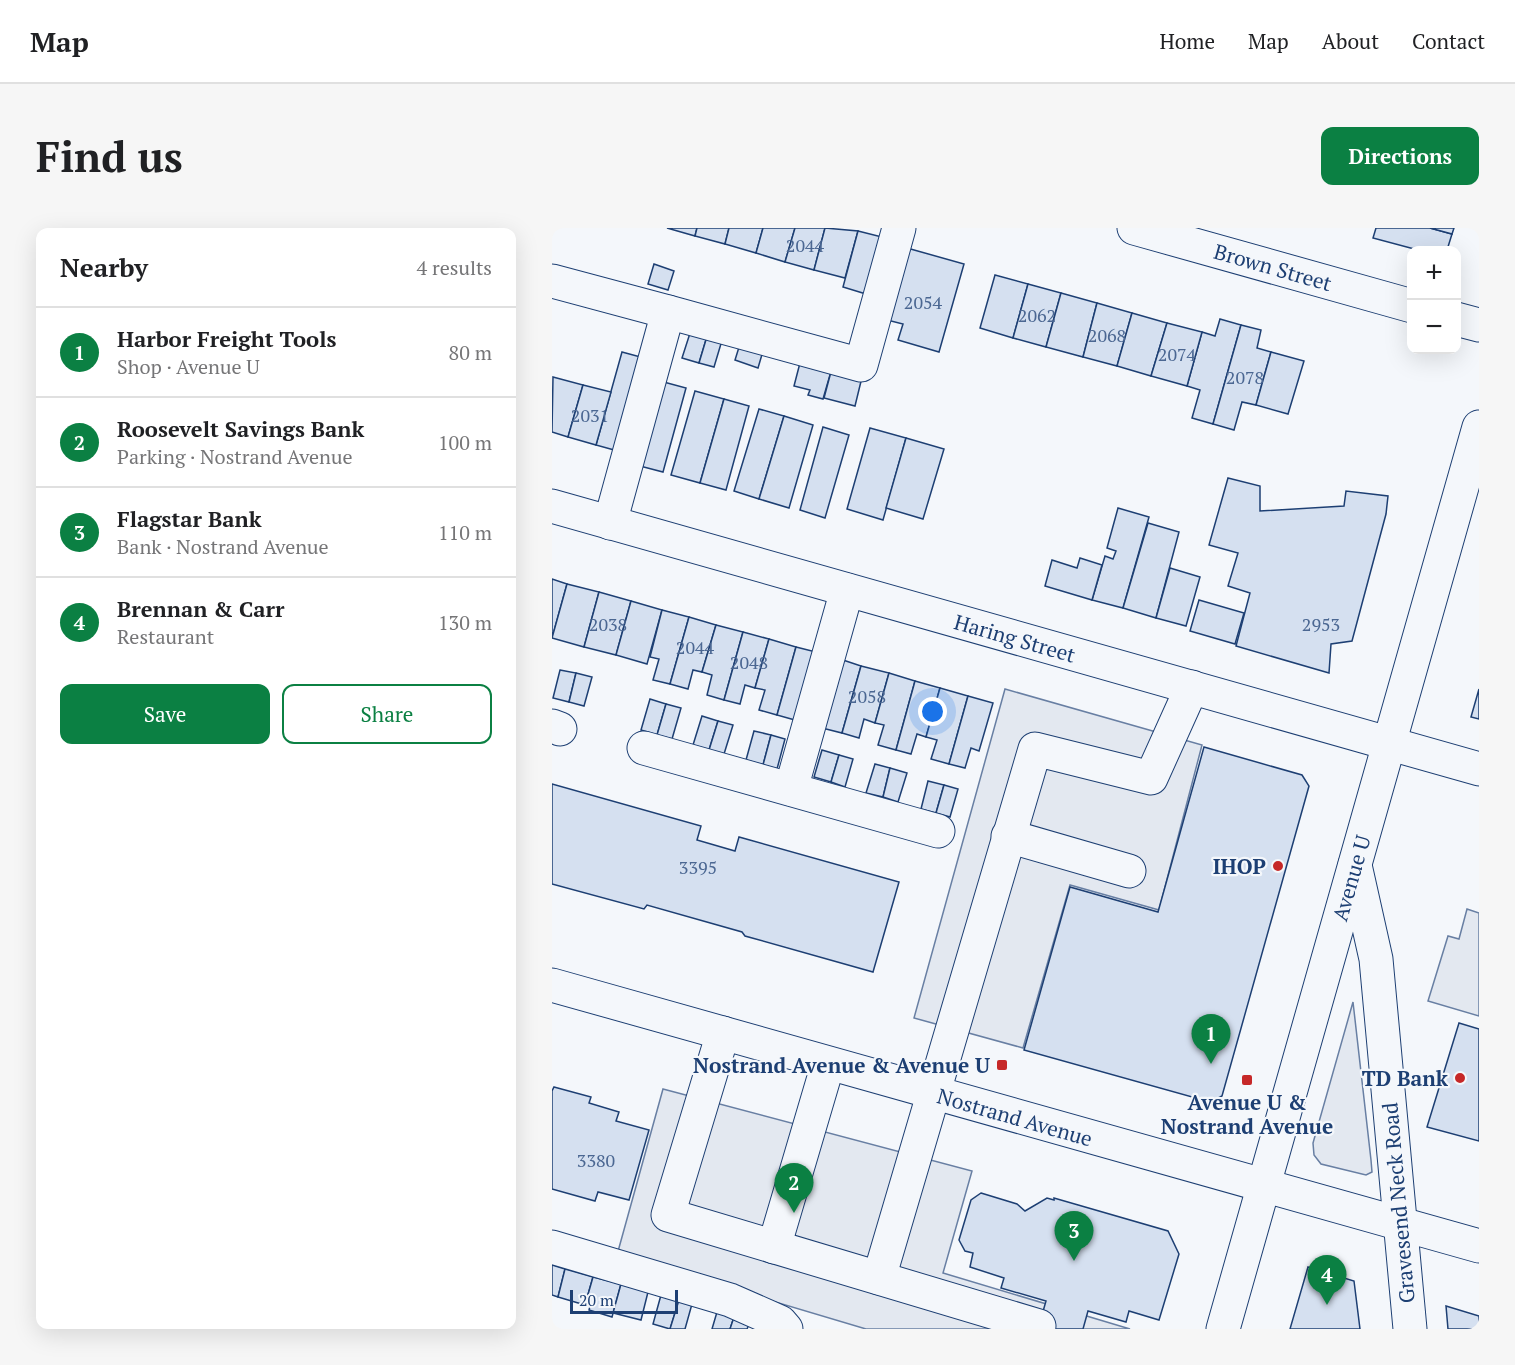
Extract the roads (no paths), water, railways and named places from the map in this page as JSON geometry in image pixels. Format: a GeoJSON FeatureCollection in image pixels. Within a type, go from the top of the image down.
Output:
{"type":"FeatureCollection","features":[{"type":"Feature","properties":{"kind":"main road"},"geometry":{"type":"LineString","coordinates":[[552,281],[861,366],[899,228]]}},
{"type":"Feature","properties":{"kind":"main road","name":"Brown Street"},"geometry":{"type":"LineString","coordinates":[[1134,228],[1407,305]]}},
{"type":"Feature","properties":{"kind":"main road"},"geometry":{"type":"LineString","coordinates":[[610,523],[668,312]]}},
{"type":"Feature","properties":{"kind":"main road"},"geometry":{"type":"LineString","coordinates":[[1461,320],[1479,325]]}},
{"type":"Feature","properties":{"kind":"main road","name":"Avenue U"},"geometry":{"type":"LineString","coordinates":[[1223,1329],[1479,427]]}},
{"type":"Feature","properties":{"kind":"main road","name":"Haring Street"},"geometry":{"type":"LineString","coordinates":[[552,506],[1479,768]]}},
{"type":"Feature","properties":{"kind":"main road"},"geometry":{"type":"LineString","coordinates":[[791,789],[847,590]]}},
{"type":"Feature","properties":{"kind":"main road"},"geometry":{"type":"LineString","coordinates":[[879,1278],[1035,749],[1151,778],[1192,687]]}},
{"type":"Feature","properties":{"kind":"main road"},"geometry":{"type":"LineString","coordinates":[[644,748],[938,831]]}},
{"type":"Feature","properties":{"kind":"main road"},"geometry":{"type":"LineString","coordinates":[[1008,836],[1129,871]]}},
{"type":"Feature","properties":{"kind":"main road","name":"Gravesend Neck Road"},"geometry":{"type":"LineString","coordinates":[[1355,865],[1376,958],[1410,1329]]}},
{"type":"Feature","properties":{"kind":"main road","name":"Nostrand Avenue"},"geometry":{"type":"LineString","coordinates":[[552,985],[1479,1246]]}},
{"type":"Feature","properties":{"kind":"main road"},"geometry":{"type":"LineString","coordinates":[[723,1033],[668,1215],[1039,1326]]}},
{"type":"Feature","properties":{"kind":"main road"},"geometry":{"type":"LineString","coordinates":[[774,1247],[828,1064]]}},
{"type":"Feature","properties":{"kind":"main road"},"geometry":{"type":"LineString","coordinates":[[552,1247],[730,1300],[780,1322],[786,1329]]}},
{"type":"Feature","properties":{"kind":"place","name":"IHOP"},"geometry":{"type":"Point","coordinates":[1278,866]}},
{"type":"Feature","properties":{"kind":"place","name":"Harbor Freight Tools"},"geometry":{"type":"Point","coordinates":[1211,1064]}},
{"type":"Feature","properties":{"kind":"place","name":"Nostrand Avenue & Avenue U"},"geometry":{"type":"Point","coordinates":[1002,1065]}},
{"type":"Feature","properties":{"kind":"place","name":"TD Bank"},"geometry":{"type":"Point","coordinates":[1460,1078]}},
{"type":"Feature","properties":{"kind":"place","name":"Avenue U & Nostrand Avenue"},"geometry":{"type":"Point","coordinates":[1247,1080]}},
{"type":"Feature","properties":{"kind":"place","name":"Roosevelt Savings Bank"},"geometry":{"type":"Point","coordinates":[794,1213]}},
{"type":"Feature","properties":{"kind":"place","name":"Flagstar Bank"},"geometry":{"type":"Point","coordinates":[1074,1261]}},
{"type":"Feature","properties":{"kind":"place","name":"Brennan & Carr"},"geometry":{"type":"Point","coordinates":[1327,1305]}}]}
